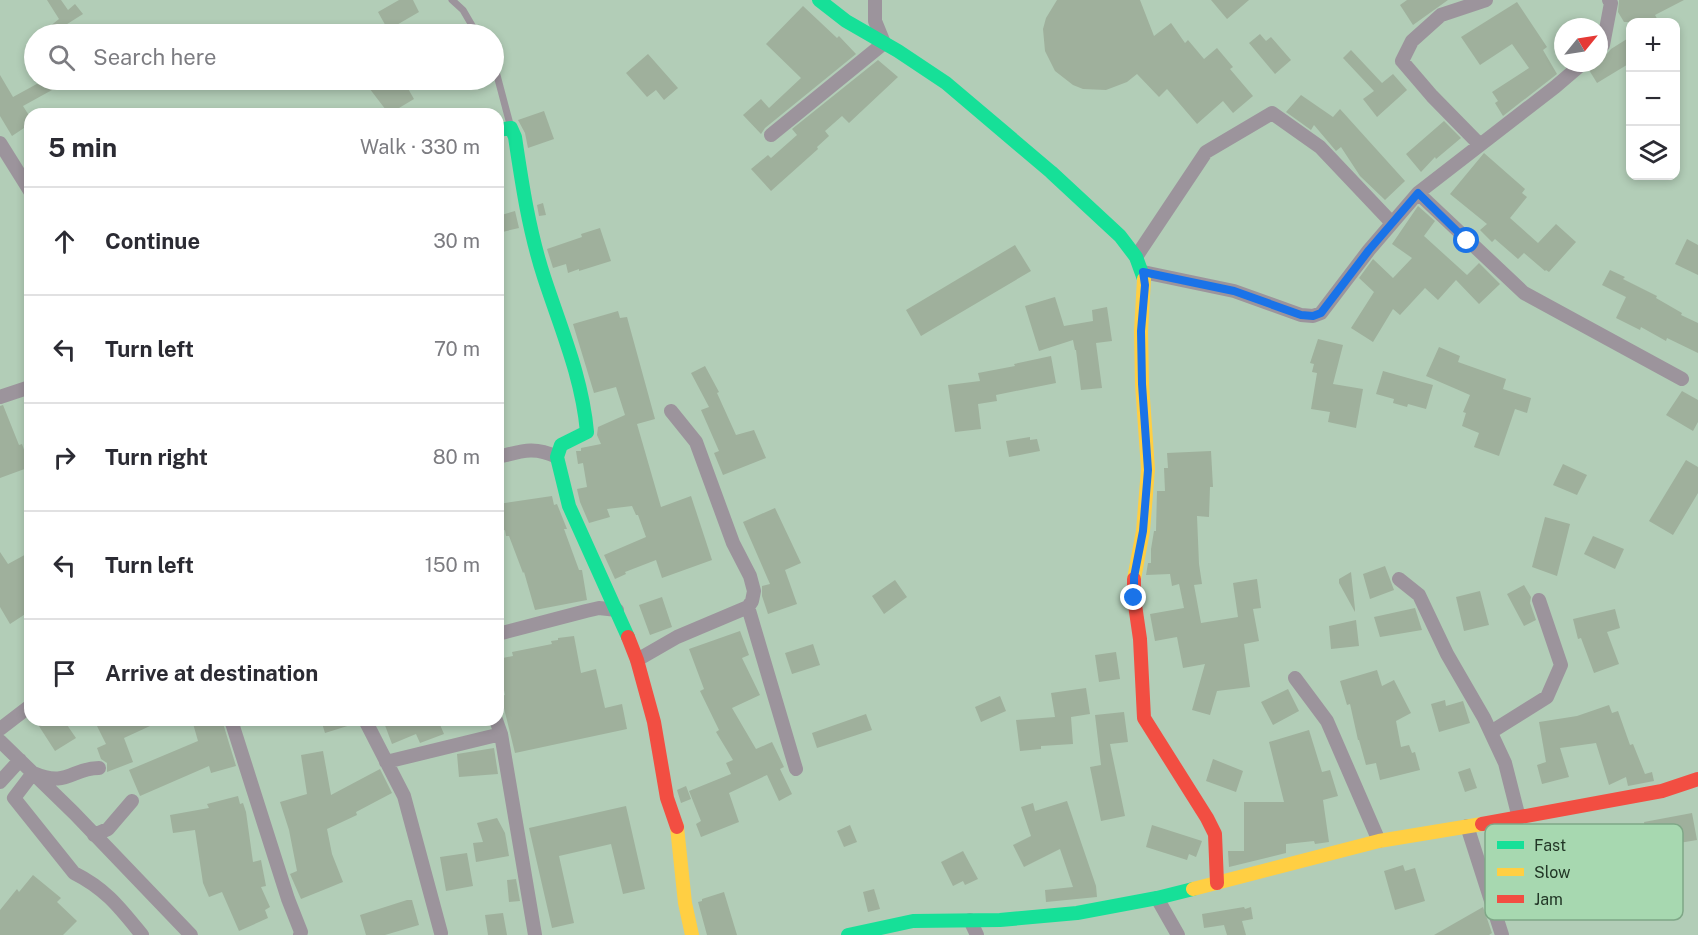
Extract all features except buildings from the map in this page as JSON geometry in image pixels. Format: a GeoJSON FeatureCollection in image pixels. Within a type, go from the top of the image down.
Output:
{"type":"FeatureCollection","features":[{"type":"Feature","properties":{"kind":"street"},"geometry":{"type":"LineString","coordinates":[[819,0],[846,21],[946,83],[1042,165],[1120,236],[1136,256],[1143,272],[1145,285],[1141,331],[1148,470],[1143,531],[1134,577],[1144,718],[1215,834],[1217,883]]}},
{"type":"Feature","properties":{"kind":"street"},"geometry":{"type":"LineString","coordinates":[[875,0],[875,21],[884,43]]}},
{"type":"Feature","properties":{"kind":"street"},"geometry":{"type":"LineString","coordinates":[[1480,145],[1432,96],[1402,61],[1412,41],[1441,15],[1486,0]]}},
{"type":"Feature","properties":{"kind":"street"},"geometry":{"type":"LineString","coordinates":[[1608,19],[1611,3],[1609,0]]}},
{"type":"Feature","properties":{"kind":"street"},"geometry":{"type":"LineString","coordinates":[[771,135],[884,43]]}},
{"type":"Feature","properties":{"kind":"street"},"geometry":{"type":"LineString","coordinates":[[1143,272],[1234,291],[1301,315],[1313,316],[1321,313],[1418,193],[1573,72]]}},
{"type":"Feature","properties":{"kind":"street"},"geometry":{"type":"LineString","coordinates":[[1136,256],[1206,152],[1272,113],[1320,147],[1392,223]]}},
{"type":"Feature","properties":{"kind":"street"},"geometry":{"type":"LineString","coordinates":[[505,129],[515,137],[524,203],[537,256],[566,338],[586,411],[586,432],[561,445],[557,457],[569,506],[617,610],[637,660],[654,722],[667,798],[677,825],[685,903],[692,935]]}},
{"type":"Feature","properties":{"kind":"street"},"geometry":{"type":"LineString","coordinates":[[0,142],[24,181]]}},
{"type":"Feature","properties":{"kind":"street"},"geometry":{"type":"LineString","coordinates":[[1418,193],[1524,293],[1682,378]]}},
{"type":"Feature","properties":{"kind":"street"},"geometry":{"type":"LineString","coordinates":[[0,398],[24,389]]}},
{"type":"Feature","properties":{"kind":"street"},"geometry":{"type":"LineString","coordinates":[[637,660],[677,637],[747,607],[752,601],[754,591],[750,576],[733,543],[696,442],[671,411]]}},
{"type":"Feature","properties":{"kind":"street"},"geometry":{"type":"LineString","coordinates":[[504,455],[519,451],[543,450],[557,457]]}},
{"type":"Feature","properties":{"kind":"street"},"geometry":{"type":"LineString","coordinates":[[1399,579],[1419,595],[1447,654],[1491,732],[1505,763],[1520,818]]}},
{"type":"Feature","properties":{"kind":"street"},"geometry":{"type":"LineString","coordinates":[[1491,732],[1546,697],[1561,665],[1539,600]]}},
{"type":"Feature","properties":{"kind":"street"},"geometry":{"type":"LineString","coordinates":[[747,607],[796,769]]}},
{"type":"Feature","properties":{"kind":"street"},"geometry":{"type":"LineString","coordinates":[[504,632],[586,610],[599,608],[617,610]]}},
{"type":"Feature","properties":{"kind":"street"},"geometry":{"type":"LineString","coordinates":[[1295,678],[1327,721],[1379,841]]}},
{"type":"Feature","properties":{"kind":"street"},"geometry":{"type":"LineString","coordinates":[[0,729],[24,711]]}},
{"type":"Feature","properties":{"kind":"street"},"geometry":{"type":"LineString","coordinates":[[233,726],[288,899],[301,932],[300,935]]}},
{"type":"Feature","properties":{"kind":"street"},"geometry":{"type":"LineString","coordinates":[[368,726],[404,796],[441,933]]}},
{"type":"Feature","properties":{"kind":"street"},"geometry":{"type":"LineString","coordinates":[[498,726],[535,935]]}},
{"type":"Feature","properties":{"kind":"street"},"geometry":{"type":"LineString","coordinates":[[386,762],[501,734]]}},
{"type":"Feature","properties":{"kind":"street"},"geometry":{"type":"LineString","coordinates":[[0,741],[191,935]]}},
{"type":"Feature","properties":{"kind":"street"},"geometry":{"type":"LineString","coordinates":[[0,782],[20,760]]}},
{"type":"Feature","properties":{"kind":"street"},"geometry":{"type":"LineString","coordinates":[[33,773],[43,777],[62,779],[86,768],[99,768]]}},
{"type":"Feature","properties":{"kind":"street"},"geometry":{"type":"LineString","coordinates":[[33,773],[14,798],[74,873],[111,897],[142,935]]}},
{"type":"Feature","properties":{"kind":"street"},"geometry":{"type":"LineString","coordinates":[[848,935],[913,921],[1000,920],[1077,913],[1157,898],[1379,841],[1520,818],[1662,790],[1698,779]]}},
{"type":"Feature","properties":{"kind":"street"},"geometry":{"type":"LineString","coordinates":[[94,835],[108,829],[132,801]]}},
{"type":"Feature","properties":{"kind":"street"},"geometry":{"type":"LineString","coordinates":[[1467,826],[1485,882]]}},
{"type":"Feature","properties":{"kind":"street"},"geometry":{"type":"LineString","coordinates":[[1157,898],[1178,935]]}},
{"type":"Feature","properties":{"kind":"street"},"geometry":{"type":"LineString","coordinates":[[970,920],[977,935]]}},
{"type":"Feature","properties":{"kind":"street"},"geometry":{"type":"LineString","coordinates":[[1497,920],[1502,935]]}},
{"type":"Feature","properties":{"kind":"lane"},"geometry":{"type":"LineString","coordinates":[[452,0],[463,10],[471,24]]}},
{"type":"Feature","properties":{"kind":"lane"},"geometry":{"type":"LineString","coordinates":[[498,90],[501,108]]}},
{"type":"Feature","properties":{"kind":"traffic: fast"},"geometry":{"type":"LineString","coordinates":[[819,0],[846,21],[898,51],[946,83],[1051,172],[1120,236],[1136,257],[1144,279]]}},
{"type":"Feature","properties":{"kind":"traffic: fast"},"geometry":{"type":"LineString","coordinates":[[504,129],[511,128],[515,137],[534,242],[581,392],[587,432],[561,445],[557,457],[569,506],[628,637]]}},
{"type":"Feature","properties":{"kind":"traffic: fast"},"geometry":{"type":"LineString","coordinates":[[848,935],[913,921],[1000,920],[1077,913],[1193,889]]}},
{"type":"Feature","properties":{"kind":"traffic: slow"},"geometry":{"type":"LineString","coordinates":[[1134,579],[1143,531],[1148,469],[1142,384],[1141,331],[1144,279]]}},
{"type":"Feature","properties":{"kind":"traffic: slow"},"geometry":{"type":"LineString","coordinates":[[1193,889],[1379,841],[1482,824]]}},
{"type":"Feature","properties":{"kind":"traffic: slow"},"geometry":{"type":"LineString","coordinates":[[677,827],[685,903],[692,935]]}},
{"type":"Feature","properties":{"kind":"traffic: jam"},"geometry":{"type":"LineString","coordinates":[[1134,579],[1144,718],[1215,834],[1217,883]]}},
{"type":"Feature","properties":{"kind":"traffic: jam"},"geometry":{"type":"LineString","coordinates":[[628,637],[637,660],[654,722],[667,798],[677,827]]}},
{"type":"Feature","properties":{"kind":"traffic: jam"},"geometry":{"type":"LineString","coordinates":[[1482,824],[1662,791],[1698,779]]}},
{"type":"Feature","properties":{"kind":"route"},"geometry":{"type":"LineString","coordinates":[[1134,598],[1134,577],[1143,531],[1148,470],[1142,384],[1141,331],[1145,285],[1143,272],[1234,291],[1301,315],[1313,316],[1321,313],[1369,250],[1418,193],[1467,241]]}}]}
